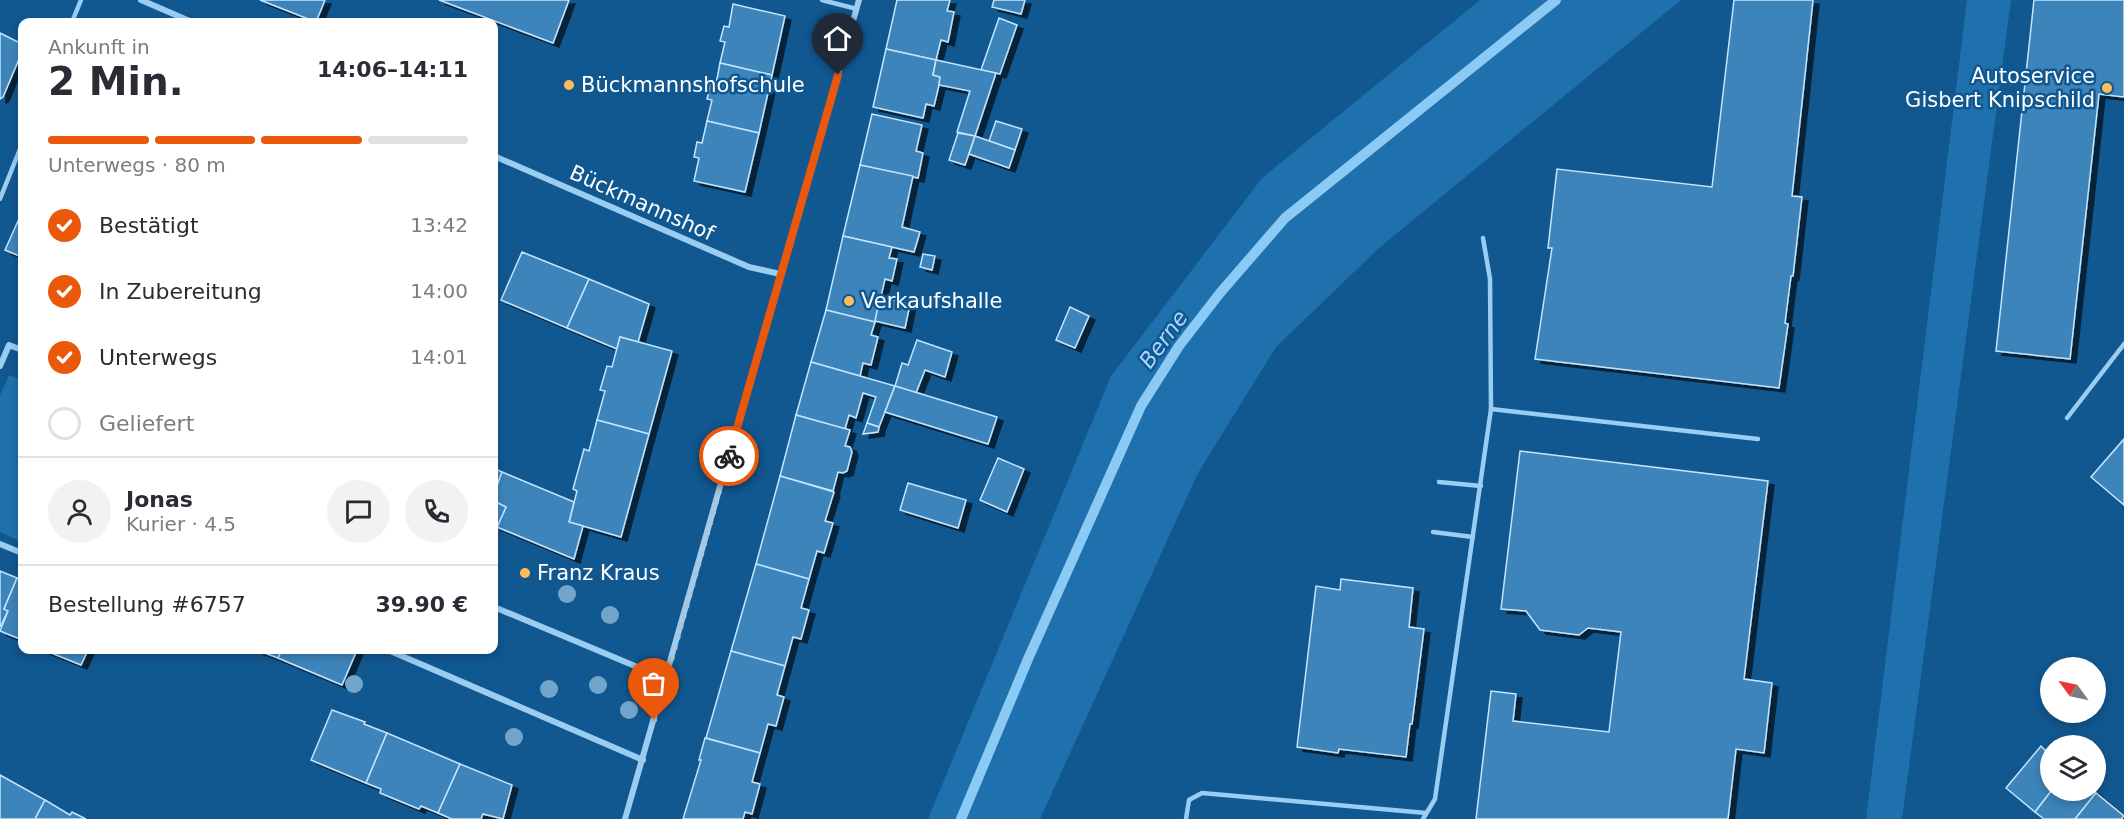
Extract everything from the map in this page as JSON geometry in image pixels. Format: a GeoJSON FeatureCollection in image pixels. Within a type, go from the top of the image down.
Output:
{"type":"FeatureCollection","features":[{"type":"Feature","properties":{"kind":"street"},"geometry":{"type":"LineString","coordinates":[[141,0],[183,18]]}},
{"type":"Feature","properties":{"kind":"street"},"geometry":{"type":"LineString","coordinates":[[625,819],[859,0]]}},
{"type":"Feature","properties":{"kind":"street","name":"Bückmannshof"},"geometry":{"type":"LineString","coordinates":[[498,158],[749,267],[780,274]]}},
{"type":"Feature","properties":{"kind":"street"},"geometry":{"type":"LineString","coordinates":[[0,366],[9,345],[18,348]]}},
{"type":"Feature","properties":{"kind":"street"},"geometry":{"type":"LineString","coordinates":[[0,544],[18,551]]}},
{"type":"Feature","properties":{"kind":"street"},"geometry":{"type":"LineString","coordinates":[[498,609],[666,679]]}},
{"type":"Feature","properties":{"kind":"street"},"geometry":{"type":"LineString","coordinates":[[397,654],[643,760]]}},
{"type":"Feature","properties":{"kind":"lane"},"geometry":{"type":"LineString","coordinates":[[74,18],[81,0]]}},
{"type":"Feature","properties":{"kind":"lane"},"geometry":{"type":"LineString","coordinates":[[822,0],[857,9]]}},
{"type":"Feature","properties":{"kind":"lane"},"geometry":{"type":"LineString","coordinates":[[0,200],[18,154]]}},
{"type":"Feature","properties":{"kind":"lane"},"geometry":{"type":"LineString","coordinates":[[1423,819],[1435,799],[1491,409],[1490,279],[1483,238]]}},
{"type":"Feature","properties":{"kind":"lane"},"geometry":{"type":"LineString","coordinates":[[2067,418],[2124,344]]}},
{"type":"Feature","properties":{"kind":"lane"},"geometry":{"type":"LineString","coordinates":[[1491,409],[1758,439]]}},
{"type":"Feature","properties":{"kind":"lane"},"geometry":{"type":"LineString","coordinates":[[1439,482],[1481,486]]}},
{"type":"Feature","properties":{"kind":"lane"},"geometry":{"type":"LineString","coordinates":[[1433,532],[1473,537]]}},
{"type":"Feature","properties":{"kind":"lane"},"geometry":{"type":"LineString","coordinates":[[1186,819],[1189,800],[1202,793],[1426,813]]}},
{"type":"Feature","properties":{"kind":"shaded area"},"geometry":{"type":"Polygon","coordinates":[[[1480,0],[1681,0],[1379,248],[1276,347],[1198,473],[1040,819],[928,819],[1111,376],[1262,178],[1480,0]]]}},
{"type":"Feature","properties":{"kind":"shaded area"},"geometry":{"type":"Polygon","coordinates":[[[1967,0],[2011,0],[1902,819],[1866,819],[1967,0]]]}},
{"type":"Feature","properties":{"kind":"shaded area"},"geometry":{"type":"Polygon","coordinates":[[[9,375],[18,378],[18,540],[0,532],[0,396],[9,375]]]}},
{"type":"Feature","properties":{"kind":"building"},"geometry":{"type":"Polygon","coordinates":[[[260,0],[325,0],[318,18],[306,18],[260,0]]]}},
{"type":"Feature","properties":{"kind":"building"},"geometry":{"type":"Polygon","coordinates":[[[439,0],[569,0],[553,43],[498,22],[498,18],[487,18],[439,0]]]}},
{"type":"Feature","properties":{"kind":"building"},"geometry":{"type":"Polygon","coordinates":[[[897,0],[950,0],[947,11],[954,12],[948,42],[941,40],[936,60],[886,49],[897,0]]]}},
{"type":"Feature","properties":{"kind":"building"},"geometry":{"type":"Polygon","coordinates":[[[994,0],[1025,0],[1021,14],[992,7],[994,0]]]}},
{"type":"Feature","properties":{"kind":"building"},"geometry":{"type":"Polygon","coordinates":[[[1734,0],[1813,0],[1792,196],[1802,197],[1785,323],[1788,324],[1779,388],[1535,359],[1552,248],[1548,248],[1557,169],[1712,187],[1734,0]]]}},
{"type":"Feature","properties":{"kind":"building"},"geometry":{"type":"Polygon","coordinates":[[[2034,0],[2124,0],[2124,97],[2099,94],[2070,359],[1996,351],[2034,0]]]}},
{"type":"Feature","properties":{"kind":"building"},"geometry":{"type":"Polygon","coordinates":[[[733,4],[785,16],[772,75],[720,63],[725,42],[720,41],[724,26],[729,27],[733,4]]]}},
{"type":"Feature","properties":{"kind":"building"},"geometry":{"type":"Polygon","coordinates":[[[999,18],[1017,25],[1000,74],[981,70],[999,18]]]}},
{"type":"Feature","properties":{"kind":"building"},"geometry":{"type":"Polygon","coordinates":[[[0,33],[18,42],[18,61],[3,97],[0,99],[0,33]]]}},
{"type":"Feature","properties":{"kind":"building"},"geometry":{"type":"Polygon","coordinates":[[[886,49],[936,60],[933,75],[940,77],[939,85],[934,106],[926,104],[923,118],[873,107],[886,49]]]}},
{"type":"Feature","properties":{"kind":"building"},"geometry":{"type":"Polygon","coordinates":[[[936,60],[996,73],[975,136],[957,132],[970,91],[939,85],[940,77],[933,75],[936,60]]]}},
{"type":"Feature","properties":{"kind":"building"},"geometry":{"type":"Polygon","coordinates":[[[720,63],[772,75],[759,133],[707,121],[712,100],[707,99],[711,83],[716,84],[720,63]]]}},
{"type":"Feature","properties":{"kind":"building"},"geometry":{"type":"Polygon","coordinates":[[[872,114],[922,125],[916,151],[923,153],[918,178],[860,165],[872,114]]]}},
{"type":"Feature","properties":{"kind":"building"},"geometry":{"type":"Polygon","coordinates":[[[707,121],[759,133],[745,192],[694,181],[699,158],[694,157],[697,142],[702,143],[707,121]]]}},
{"type":"Feature","properties":{"kind":"building"},"geometry":{"type":"Polygon","coordinates":[[[996,121],[1022,129],[1015,150],[989,141],[996,121]]]}},
{"type":"Feature","properties":{"kind":"building"},"geometry":{"type":"Polygon","coordinates":[[[958,133],[975,136],[965,165],[949,160],[958,133]]]}},
{"type":"Feature","properties":{"kind":"building"},"geometry":{"type":"Polygon","coordinates":[[[975,136],[1015,150],[1009,168],[969,154],[975,136]]]}},
{"type":"Feature","properties":{"kind":"building"},"geometry":{"type":"Polygon","coordinates":[[[860,165],[913,176],[902,227],[920,232],[914,252],[843,236],[860,165]]]}},
{"type":"Feature","properties":{"kind":"building"},"geometry":{"type":"Polygon","coordinates":[[[18,221],[18,255],[5,250],[18,221]]]}},
{"type":"Feature","properties":{"kind":"building"},"geometry":{"type":"Polygon","coordinates":[[[843,236],[892,247],[889,258],[897,259],[892,281],[885,279],[875,322],[826,310],[843,236]]]}},
{"type":"Feature","properties":{"kind":"building"},"geometry":{"type":"Polygon","coordinates":[[[522,252],[589,279],[567,328],[501,300],[522,252]]]}},
{"type":"Feature","properties":{"kind":"building"},"geometry":{"type":"Polygon","coordinates":[[[923,254],[935,256],[932,270],[920,267],[923,254]]]}},
{"type":"Feature","properties":{"kind":"building"},"geometry":{"type":"Polygon","coordinates":[[[589,279],[649,304],[638,342],[620,337],[617,349],[567,328],[589,279]]]}},
{"type":"Feature","properties":{"kind":"building"},"geometry":{"type":"Polygon","coordinates":[[[880,297],[910,304],[905,328],[875,321],[880,297]]]}},
{"type":"Feature","properties":{"kind":"building"},"geometry":{"type":"Polygon","coordinates":[[[1070,307],[1089,316],[1075,348],[1056,340],[1070,307]]]}},
{"type":"Feature","properties":{"kind":"building"},"geometry":{"type":"Polygon","coordinates":[[[826,310],[875,322],[871,335],[878,337],[871,365],[863,363],[860,376],[811,362],[826,310]]]}},
{"type":"Feature","properties":{"kind":"building"},"geometry":{"type":"Polygon","coordinates":[[[620,337],[672,351],[649,434],[597,420],[605,391],[600,390],[607,366],[612,367],[620,337]]]}},
{"type":"Feature","properties":{"kind":"building"},"geometry":{"type":"Polygon","coordinates":[[[917,340],[952,352],[945,377],[925,370],[916,393],[895,386],[902,363],[908,365],[917,340]]]}},
{"type":"Feature","properties":{"kind":"building"},"geometry":{"type":"Polygon","coordinates":[[[811,362],[895,386],[879,427],[867,423],[876,397],[863,393],[856,418],[849,415],[845,429],[796,415],[811,362]]]}},
{"type":"Feature","properties":{"kind":"building"},"geometry":{"type":"Polygon","coordinates":[[[895,386],[997,417],[988,444],[885,412],[895,386]]]}},
{"type":"Feature","properties":{"kind":"building"},"geometry":{"type":"Polygon","coordinates":[[[796,415],[850,430],[845,446],[850,447],[852,452],[847,471],[838,472],[833,491],[780,476],[796,415]]]}},
{"type":"Feature","properties":{"kind":"building"},"geometry":{"type":"Polygon","coordinates":[[[597,420],[649,434],[621,537],[569,522],[577,491],[573,489],[584,449],[589,451],[597,420]]]}},
{"type":"Feature","properties":{"kind":"building"},"geometry":{"type":"Polygon","coordinates":[[[867,423],[879,427],[878,432],[863,434],[867,423]]]}},
{"type":"Feature","properties":{"kind":"building"},"geometry":{"type":"Polygon","coordinates":[[[2124,439],[2124,505],[2091,477],[2124,439]]]}},
{"type":"Feature","properties":{"kind":"building"},"geometry":{"type":"Polygon","coordinates":[[[1520,451],[1768,481],[1744,679],[1772,683],[1764,753],[1736,749],[1728,819],[1476,819],[1491,691],[1516,694],[1513,721],[1609,732],[1621,632],[1588,628],[1579,635],[1540,630],[1526,611],[1501,609],[1520,451]]]}},
{"type":"Feature","properties":{"kind":"building"},"geometry":{"type":"Polygon","coordinates":[[[998,458],[1024,469],[1007,512],[980,500],[998,458]]]}},
{"type":"Feature","properties":{"kind":"building"},"geometry":{"type":"Polygon","coordinates":[[[498,470],[502,472],[498,483],[498,470]]]}},
{"type":"Feature","properties":{"kind":"building"},"geometry":{"type":"Polygon","coordinates":[[[502,472],[574,502],[569,522],[583,526],[574,559],[498,527],[506,507],[498,503],[498,483],[502,472]]]}},
{"type":"Feature","properties":{"kind":"building"},"geometry":{"type":"Polygon","coordinates":[[[780,476],[834,492],[825,521],[833,523],[824,553],[817,551],[809,579],[756,564],[780,476]]]}},
{"type":"Feature","properties":{"kind":"building"},"geometry":{"type":"Polygon","coordinates":[[[908,483],[966,500],[958,528],[900,510],[908,483]]]}},
{"type":"Feature","properties":{"kind":"building"},"geometry":{"type":"Polygon","coordinates":[[[498,503],[506,507],[498,525],[498,503]]]}},
{"type":"Feature","properties":{"kind":"building"},"geometry":{"type":"Polygon","coordinates":[[[756,564],[809,579],[801,608],[809,610],[801,639],[793,637],[785,666],[731,651],[756,564]]]}},
{"type":"Feature","properties":{"kind":"building"},"geometry":{"type":"Polygon","coordinates":[[[0,571],[17,578],[4,609],[8,611],[0,627],[0,571]]]}},
{"type":"Feature","properties":{"kind":"building"},"geometry":{"type":"Polygon","coordinates":[[[18,578],[18,638],[0,631],[8,611],[4,609],[18,578]]]}},
{"type":"Feature","properties":{"kind":"building"},"geometry":{"type":"Polygon","coordinates":[[[1341,579],[1413,588],[1409,627],[1424,629],[1406,757],[1339,749],[1338,753],[1297,747],[1316,586],[1340,590],[1341,579]]]}},
{"type":"Feature","properties":{"kind":"building"},"geometry":{"type":"Polygon","coordinates":[[[731,651],[785,666],[777,695],[784,697],[776,726],[768,724],[760,753],[706,738],[731,651]]]}},
{"type":"Feature","properties":{"kind":"building"},"geometry":{"type":"Polygon","coordinates":[[[54,654],[86,654],[81,665],[54,654]]]}},
{"type":"Feature","properties":{"kind":"building"},"geometry":{"type":"Polygon","coordinates":[[[268,654],[280,654],[278,658],[268,654]]]}},
{"type":"Feature","properties":{"kind":"building"},"geometry":{"type":"Polygon","coordinates":[[[280,654],[355,654],[342,685],[278,658],[280,654]]]}},
{"type":"Feature","properties":{"kind":"building"},"geometry":{"type":"Polygon","coordinates":[[[332,710],[387,733],[366,783],[311,760],[332,710]]]}},
{"type":"Feature","properties":{"kind":"building"},"geometry":{"type":"Polygon","coordinates":[[[387,733],[460,764],[438,813],[421,806],[419,809],[380,793],[381,789],[366,783],[387,733]]]}},
{"type":"Feature","properties":{"kind":"building"},"geometry":{"type":"Polygon","coordinates":[[[705,738],[760,753],[752,782],[760,784],[752,814],[745,812],[743,819],[683,819],[701,760],[699,760],[705,738]]]}},
{"type":"Feature","properties":{"kind":"building"},"geometry":{"type":"Polygon","coordinates":[[[2040,747],[2040,801],[2044,801],[2035,812],[2006,788],[2040,747]]]}},
{"type":"Feature","properties":{"kind":"building"},"geometry":{"type":"Polygon","coordinates":[[[460,764],[512,785],[503,819],[483,814],[481,819],[452,819],[438,813],[460,764]]]}},
{"type":"Feature","properties":{"kind":"building"},"geometry":{"type":"Polygon","coordinates":[[[0,775],[45,800],[35,819],[0,819],[0,775]]]}},
{"type":"Feature","properties":{"kind":"building"},"geometry":{"type":"Polygon","coordinates":[[[45,800],[70,815],[72,812],[86,819],[35,819],[45,800]]]}},
{"type":"Feature","properties":{"kind":"building"},"geometry":{"type":"Polygon","coordinates":[[[2044,801],[2090,801],[2075,819],[2044,819],[2035,812],[2044,801]]]}},
{"type":"Feature","properties":{"kind":"building"},"geometry":{"type":"Polygon","coordinates":[[[2090,801],[2106,801],[2124,816],[2121,819],[2075,819],[2090,801]]]}},
{"type":"Feature","properties":{"kind":"waterway","name":"Berne"},"geometry":{"type":"LineString","coordinates":[[961,819],[1028,659],[1141,406],[1179,346],[1220,293],[1285,218],[1556,0]]}},
{"type":"Feature","properties":{"kind":"way so far"},"geometry":{"type":"LineString","coordinates":[[654,720],[729,456]]}},
{"type":"Feature","properties":{"kind":"place","name":"Bückmannshofschule"},"geometry":{"type":"Point","coordinates":[569,85]}},
{"type":"Feature","properties":{"kind":"place","name":"Autoservice Gisbert Knipschild"},"geometry":{"type":"Point","coordinates":[2107,88]}},
{"type":"Feature","properties":{"kind":"place","name":"Verkaufshalle"},"geometry":{"type":"Point","coordinates":[849,301]}},
{"type":"Feature","properties":{"kind":"place","name":"Franz Kraus"},"geometry":{"type":"Point","coordinates":[525,573]}},
{"type":"Feature","properties":{"kind":"route"},"geometry":{"type":"LineString","coordinates":[[729,456],[838,75]]}}]}
